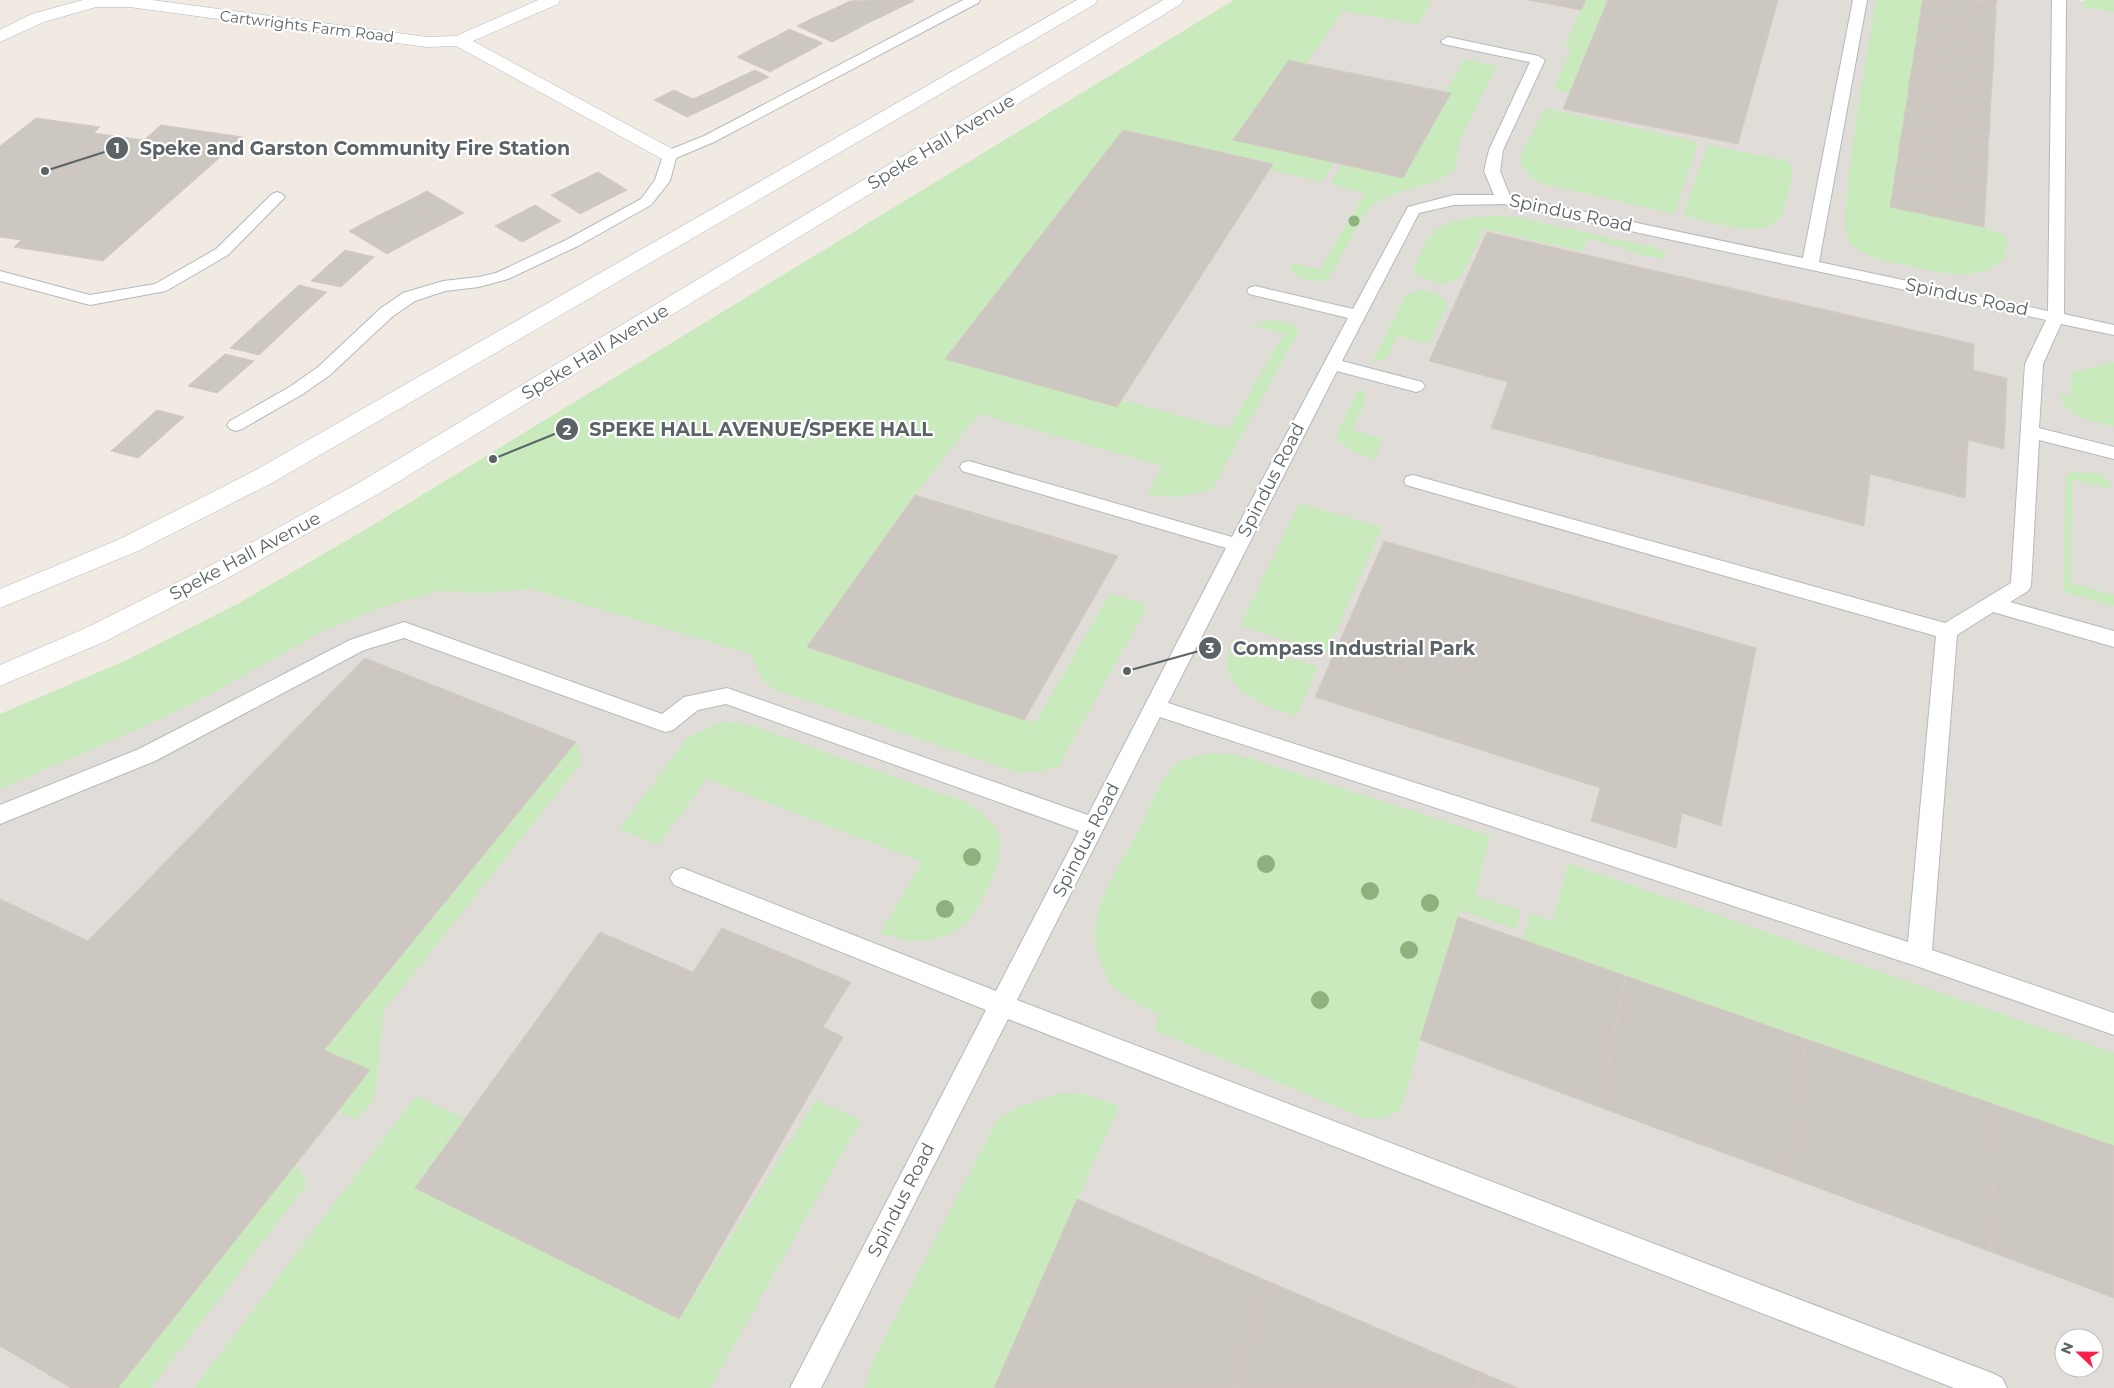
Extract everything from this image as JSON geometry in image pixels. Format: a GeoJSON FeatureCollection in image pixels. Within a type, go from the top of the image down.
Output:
{"type":"FeatureCollection","features":[{"type":"Feature","properties":{"kind":"street","name":"Cartwrights Farm Road"},"geometry":{"type":"LineString","coordinates":[[0,37],[38,18],[94,1],[129,2],[427,42],[458,41],[552,0]]}},
{"type":"Feature","properties":{"kind":"street"},"geometry":{"type":"LineString","coordinates":[[0,599],[129,545],[263,477],[1089,0]]}},
{"type":"Feature","properties":{"kind":"street","name":"Speke Hall Avenue"},"geometry":{"type":"LineString","coordinates":[[0,676],[97,634],[200,582],[369,488],[1175,0]]}},
{"type":"Feature","properties":{"kind":"street"},"geometry":{"type":"LineString","coordinates":[[458,41],[669,155]]}},
{"type":"Feature","properties":{"kind":"lane"},"geometry":{"type":"LineString","coordinates":[[236,425],[283,399],[324,371],[388,312],[408,297],[443,286],[479,282],[502,276],[572,243],[646,202],[662,181],[669,155],[709,139],[973,0]]}},
{"type":"Feature","properties":{"kind":"lane"},"geometry":{"type":"LineString","coordinates":[[1810,264],[1860,0]]}},
{"type":"Feature","properties":{"kind":"lane"},"geometry":{"type":"LineString","coordinates":[[1413,481],[1947,631],[2021,586],[2034,364],[2056,316],[2060,0]]}},
{"type":"Feature","properties":{"kind":"lane"},"geometry":{"type":"LineString","coordinates":[[1448,41],[1538,60],[1496,150],[1492,171],[1504,199]]}},
{"type":"Feature","properties":{"kind":"lane"},"geometry":{"type":"LineString","coordinates":[[0,276],[90,300],[160,288],[222,252],[277,197]]}},
{"type":"Feature","properties":{"kind":"lane","name":"Spindus Road"},"geometry":{"type":"LineString","coordinates":[[805,1388],[1238,545],[1413,210],[1454,200],[1504,199],[2056,316],[2114,330]]}},
{"type":"Feature","properties":{"kind":"lane"},"geometry":{"type":"LineString","coordinates":[[1255,291],[1357,315]]}},
{"type":"Feature","properties":{"kind":"lane"},"geometry":{"type":"LineString","coordinates":[[1332,364],[1416,386]]}},
{"type":"Feature","properties":{"kind":"lane"},"geometry":{"type":"LineString","coordinates":[[2030,432],[2114,453]]}},
{"type":"Feature","properties":{"kind":"lane"},"geometry":{"type":"LineString","coordinates":[[969,467],[1238,545]]}},
{"type":"Feature","properties":{"kind":"lane"},"geometry":{"type":"LineString","coordinates":[[1990,604],[2114,640]]}},
{"type":"Feature","properties":{"kind":"lane"},"geometry":{"type":"LineString","coordinates":[[0,815],[147,755],[357,645],[404,630],[665,724],[692,703],[727,696],[1093,826]]}},
{"type":"Feature","properties":{"kind":"lane"},"geometry":{"type":"LineString","coordinates":[[1919,956],[1947,631]]}},
{"type":"Feature","properties":{"kind":"lane"},"geometry":{"type":"LineString","coordinates":[[1155,707],[1919,956],[2114,1024]]}},
{"type":"Feature","properties":{"kind":"lane"},"geometry":{"type":"LineString","coordinates":[[682,878],[1001,1005],[1992,1388]]}},
{"type":"Feature","properties":{"kind":"shaded area"},"geometry":{"type":"Polygon","coordinates":[[[1256,0],[2075,0],[2114,7],[2114,1388],[0,1388],[0,735],[219,633],[1256,0]]]}},
{"type":"Feature","properties":{"kind":"green space"},"geometry":{"type":"Polygon","coordinates":[[[1234,0],[1432,0],[1418,24],[1343,11],[1306,64],[1234,140],[1335,163],[1322,182],[1269,170],[1272,164],[1123,130],[946,359],[1117,407],[1122,400],[1229,429],[1284,333],[1255,326],[1272,320],[1289,324],[1299,331],[1213,488],[1180,496],[1146,494],[1163,466],[978,414],[915,495],[807,646],[1035,723],[1110,593],[1148,605],[1058,767],[1038,772],[1016,772],[773,689],[763,680],[751,654],[532,589],[481,593],[439,591],[379,608],[323,631],[204,698],[134,731],[0,789],[0,714],[127,660],[239,603],[363,531],[1234,0]]]}},
{"type":"Feature","properties":{"kind":"green space"},"geometry":{"type":"Polygon","coordinates":[[[1586,0],[1608,0],[1569,93],[1553,89],[1571,49],[1565,44],[1586,0]]]}},
{"type":"Feature","properties":{"kind":"green space"},"geometry":{"type":"Polygon","coordinates":[[[1876,0],[1923,0],[1890,207],[1970,223],[1999,233],[2007,238],[2005,258],[1986,270],[1976,273],[1956,274],[1894,263],[1863,253],[1849,241],[1846,226],[1850,165],[1876,0]]]}},
{"type":"Feature","properties":{"kind":"green space"},"geometry":{"type":"Polygon","coordinates":[[[2086,0],[2114,0],[2114,12],[2083,7],[2081,3],[2086,0]]]}},
{"type":"Feature","properties":{"kind":"green space"},"geometry":{"type":"Polygon","coordinates":[[[1464,59],[1497,66],[1459,142],[1456,168],[1435,181],[1387,197],[1366,211],[1328,280],[1307,280],[1294,273],[1290,269],[1292,263],[1320,269],[1365,193],[1330,184],[1342,165],[1403,178],[1451,93],[1445,92],[1464,59]]]}},
{"type":"Feature","properties":{"kind":"green space"},"geometry":{"type":"Polygon","coordinates":[[[1545,108],[1698,142],[1674,214],[1544,184],[1532,178],[1520,163],[1520,157],[1545,108]]]}},
{"type":"Feature","properties":{"kind":"green space"},"geometry":{"type":"Polygon","coordinates":[[[1708,145],[1785,160],[1791,165],[1793,172],[1786,201],[1780,217],[1773,224],[1762,228],[1749,229],[1683,215],[1708,145]]]}},
{"type":"Feature","properties":{"kind":"green space"},"geometry":{"type":"Polygon","coordinates":[[[1482,216],[1512,216],[1653,247],[1666,253],[1664,259],[1627,252],[1627,249],[1588,239],[1582,251],[1484,229],[1464,270],[1456,280],[1444,284],[1437,283],[1423,278],[1413,270],[1425,244],[1436,230],[1454,221],[1482,216]]]}},
{"type":"Feature","properties":{"kind":"green space"},"geometry":{"type":"Polygon","coordinates":[[[1420,290],[1437,293],[1448,305],[1428,344],[1397,336],[1389,354],[1383,360],[1372,362],[1405,295],[1420,290]]]}},
{"type":"Feature","properties":{"kind":"green space"},"geometry":{"type":"Polygon","coordinates":[[[2114,362],[2114,427],[2081,417],[2066,408],[2060,394],[2071,396],[2071,373],[2114,362]]]}},
{"type":"Feature","properties":{"kind":"green space"},"geometry":{"type":"Polygon","coordinates":[[[1359,388],[1367,398],[1352,430],[1383,439],[1375,460],[1357,454],[1347,448],[1338,439],[1336,434],[1359,388]]]}},
{"type":"Feature","properties":{"kind":"green space"},"geometry":{"type":"Polygon","coordinates":[[[2077,471],[2102,475],[2111,484],[2111,489],[2073,480],[2070,583],[2114,595],[2114,606],[2063,592],[2066,475],[2077,471]]]}},
{"type":"Feature","properties":{"kind":"green space"},"geometry":{"type":"Polygon","coordinates":[[[1299,503],[1382,527],[1326,654],[1240,625],[1299,503]]]}},
{"type":"Feature","properties":{"kind":"green space"},"geometry":{"type":"Polygon","coordinates":[[[1233,639],[1318,667],[1296,716],[1263,704],[1242,691],[1234,683],[1229,673],[1227,662],[1233,639]]]}},
{"type":"Feature","properties":{"kind":"green space"},"geometry":{"type":"Polygon","coordinates":[[[732,722],[750,725],[968,803],[982,814],[990,821],[999,836],[999,855],[997,866],[987,889],[968,921],[953,933],[932,940],[894,938],[880,933],[922,862],[707,779],[658,845],[619,829],[688,737],[716,724],[732,722]]]}},
{"type":"Feature","properties":{"kind":"green space"},"geometry":{"type":"Polygon","coordinates":[[[576,742],[583,761],[384,1011],[374,1101],[356,1120],[338,1111],[370,1070],[324,1050],[576,742]]]}},
{"type":"Feature","properties":{"kind":"green space"},"geometry":{"type":"Polygon","coordinates":[[[1215,753],[1249,758],[1490,836],[1475,896],[1520,910],[1517,930],[1460,910],[1420,1040],[1405,1098],[1399,1111],[1382,1119],[1361,1117],[1154,1030],[1159,1014],[1121,994],[1105,974],[1096,948],[1095,928],[1103,898],[1115,872],[1141,825],[1158,788],[1172,768],[1186,759],[1215,753]]]}},
{"type":"Feature","properties":{"kind":"green space"},"geometry":{"type":"Polygon","coordinates":[[[1568,863],[2114,1053],[2114,1146],[1523,940],[1530,914],[1553,921],[1568,863]]]}},
{"type":"Feature","properties":{"kind":"green space"},"geometry":{"type":"Polygon","coordinates":[[[1063,1093],[1084,1094],[1119,1106],[994,1388],[864,1388],[875,1357],[996,1121],[1018,1107],[1063,1093]]]}},
{"type":"Feature","properties":{"kind":"green space"},"geometry":{"type":"Polygon","coordinates":[[[416,1096],[464,1118],[415,1188],[679,1319],[816,1100],[861,1120],[710,1388],[194,1388],[416,1096]]]}},
{"type":"Feature","properties":{"kind":"green space"},"geometry":{"type":"Polygon","coordinates":[[[296,1163],[307,1184],[151,1388],[118,1388],[296,1163]]]}},
{"type":"Feature","properties":{"kind":"building"},"geometry":{"type":"Polygon","coordinates":[[[878,0],[897,9],[883,16],[850,1],[878,0]]]}},
{"type":"Feature","properties":{"kind":"building"},"geometry":{"type":"Polygon","coordinates":[[[878,0],[912,0],[914,1],[897,9],[878,0]]]}},
{"type":"Feature","properties":{"kind":"building"},"geometry":{"type":"Polygon","coordinates":[[[1528,0],[1586,0],[1581,10],[1528,0]]]}},
{"type":"Feature","properties":{"kind":"building"},"geometry":{"type":"Polygon","coordinates":[[[1608,0],[1778,0],[1738,144],[1563,109],[1608,0]]]}},
{"type":"Feature","properties":{"kind":"building"},"geometry":{"type":"Polygon","coordinates":[[[1923,0],[1970,0],[1996,5],[1996,17],[1922,4],[1923,0]]]}},
{"type":"Feature","properties":{"kind":"building"},"geometry":{"type":"Polygon","coordinates":[[[1970,0],[1997,0],[1996,5],[1970,0]]]}},
{"type":"Feature","properties":{"kind":"building"},"geometry":{"type":"Polygon","coordinates":[[[850,1],[883,16],[866,24],[833,9],[850,1]]]}},
{"type":"Feature","properties":{"kind":"building"},"geometry":{"type":"Polygon","coordinates":[[[1922,4],[1996,17],[1995,30],[1920,16],[1922,4]]]}},
{"type":"Feature","properties":{"kind":"building"},"geometry":{"type":"Polygon","coordinates":[[[833,9],[866,24],[848,34],[813,18],[833,9]]]}},
{"type":"Feature","properties":{"kind":"building"},"geometry":{"type":"Polygon","coordinates":[[[1920,16],[1995,30],[1994,43],[1918,29],[1920,16]]]}},
{"type":"Feature","properties":{"kind":"building"},"geometry":{"type":"Polygon","coordinates":[[[813,18],[848,34],[832,42],[797,26],[813,18]]]}},
{"type":"Feature","properties":{"kind":"building"},"geometry":{"type":"Polygon","coordinates":[[[789,29],[823,43],[809,51],[775,37],[789,29]]]}},
{"type":"Feature","properties":{"kind":"building"},"geometry":{"type":"Polygon","coordinates":[[[1918,29],[1994,43],[1994,56],[1916,42],[1918,29]]]}},
{"type":"Feature","properties":{"kind":"building"},"geometry":{"type":"Polygon","coordinates":[[[775,37],[809,51],[788,62],[755,47],[775,37]]]}},
{"type":"Feature","properties":{"kind":"building"},"geometry":{"type":"Polygon","coordinates":[[[1916,42],[1994,56],[1993,70],[1914,55],[1916,42]]]}},
{"type":"Feature","properties":{"kind":"building"},"geometry":{"type":"Polygon","coordinates":[[[755,47],[788,62],[770,72],[737,57],[755,47]]]}},
{"type":"Feature","properties":{"kind":"building"},"geometry":{"type":"Polygon","coordinates":[[[1914,55],[1993,70],[1992,84],[1912,69],[1914,55]]]}},
{"type":"Feature","properties":{"kind":"building"},"geometry":{"type":"Polygon","coordinates":[[[1289,60],[1451,93],[1403,178],[1233,140],[1289,60]]]}},
{"type":"Feature","properties":{"kind":"building"},"geometry":{"type":"Polygon","coordinates":[[[1912,69],[1992,84],[1991,98],[1909,83],[1912,69]]]}},
{"type":"Feature","properties":{"kind":"building"},"geometry":{"type":"Polygon","coordinates":[[[755,70],[769,77],[719,102],[704,94],[755,70]]]}},
{"type":"Feature","properties":{"kind":"building"},"geometry":{"type":"Polygon","coordinates":[[[1909,83],[1991,98],[1990,113],[1908,97],[1909,83]]]}},
{"type":"Feature","properties":{"kind":"building"},"geometry":{"type":"Polygon","coordinates":[[[674,90],[693,99],[704,94],[719,102],[687,117],[654,100],[674,90]]]}},
{"type":"Feature","properties":{"kind":"building"},"geometry":{"type":"Polygon","coordinates":[[[1908,97],[1990,113],[1990,128],[1905,111],[1908,97]]]}},
{"type":"Feature","properties":{"kind":"building"},"geometry":{"type":"Polygon","coordinates":[[[1905,111],[1990,128],[1988,144],[1903,126],[1905,111]]]}},
{"type":"Feature","properties":{"kind":"building"},"geometry":{"type":"Polygon","coordinates":[[[36,118],[100,127],[94,133],[144,140],[161,125],[243,137],[103,261],[14,247],[21,240],[0,237],[0,146],[36,118]]]}},
{"type":"Feature","properties":{"kind":"building"},"geometry":{"type":"Polygon","coordinates":[[[1903,126],[1988,144],[1988,160],[1900,142],[1903,126]]]}},
{"type":"Feature","properties":{"kind":"building"},"geometry":{"type":"Polygon","coordinates":[[[1123,130],[1273,164],[1117,407],[945,359],[1123,130]]]}},
{"type":"Feature","properties":{"kind":"building"},"geometry":{"type":"Polygon","coordinates":[[[1900,142],[1988,160],[1987,176],[1898,158],[1900,142]]]}},
{"type":"Feature","properties":{"kind":"building"},"geometry":{"type":"Polygon","coordinates":[[[1898,158],[1987,176],[1986,192],[1895,174],[1898,158]]]}},
{"type":"Feature","properties":{"kind":"building"},"geometry":{"type":"Polygon","coordinates":[[[598,172],[627,190],[580,214],[551,195],[598,172]]]}},
{"type":"Feature","properties":{"kind":"building"},"geometry":{"type":"Polygon","coordinates":[[[1895,174],[1986,192],[1985,209],[1893,190],[1895,174]]]}},
{"type":"Feature","properties":{"kind":"building"},"geometry":{"type":"Polygon","coordinates":[[[1893,190],[1985,209],[1984,227],[1890,207],[1893,190]]]}},
{"type":"Feature","properties":{"kind":"building"},"geometry":{"type":"Polygon","coordinates":[[[427,191],[464,213],[443,224],[406,202],[427,191]]]}},
{"type":"Feature","properties":{"kind":"building"},"geometry":{"type":"Polygon","coordinates":[[[406,202],[443,224],[418,237],[379,215],[406,202]]]}},
{"type":"Feature","properties":{"kind":"building"},"geometry":{"type":"Polygon","coordinates":[[[535,205],[561,221],[522,242],[495,226],[535,205]]]}},
{"type":"Feature","properties":{"kind":"building"},"geometry":{"type":"Polygon","coordinates":[[[379,215],[418,237],[387,254],[349,231],[379,215]]]}},
{"type":"Feature","properties":{"kind":"building"},"geometry":{"type":"Polygon","coordinates":[[[1487,232],[1974,344],[1973,370],[2007,378],[2004,449],[1968,440],[1965,498],[1870,474],[1864,526],[1491,428],[1508,382],[1429,361],[1487,232]]]}},
{"type":"Feature","properties":{"kind":"building"},"geometry":{"type":"Polygon","coordinates":[[[345,250],[374,257],[341,287],[311,281],[345,250]]]}},
{"type":"Feature","properties":{"kind":"building"},"geometry":{"type":"Polygon","coordinates":[[[299,285],[327,292],[293,323],[265,316],[299,285]]]}},
{"type":"Feature","properties":{"kind":"building"},"geometry":{"type":"Polygon","coordinates":[[[265,316],[293,323],[259,355],[230,348],[265,316]]]}},
{"type":"Feature","properties":{"kind":"building"},"geometry":{"type":"Polygon","coordinates":[[[225,354],[254,361],[217,393],[188,386],[225,354]]]}},
{"type":"Feature","properties":{"kind":"building"},"geometry":{"type":"Polygon","coordinates":[[[157,410],[184,417],[138,458],[111,451],[157,410]]]}},
{"type":"Feature","properties":{"kind":"building"},"geometry":{"type":"Polygon","coordinates":[[[915,495],[1118,556],[1024,720],[807,647],[915,495]]]}},
{"type":"Feature","properties":{"kind":"building"},"geometry":{"type":"Polygon","coordinates":[[[1384,541],[1756,648],[1721,826],[1682,813],[1676,848],[1591,821],[1600,788],[1315,697],[1384,541]]]}},
{"type":"Feature","properties":{"kind":"building"},"geometry":{"type":"Polygon","coordinates":[[[365,658],[576,742],[324,1050],[370,1070],[338,1111],[118,1388],[71,1388],[0,1346],[0,899],[88,941],[365,658]]]}},
{"type":"Feature","properties":{"kind":"building"},"geometry":{"type":"Polygon","coordinates":[[[1458,917],[1626,976],[1599,1107],[1420,1040],[1458,917]]]}},
{"type":"Feature","properties":{"kind":"building"},"geometry":{"type":"Polygon","coordinates":[[[722,928],[851,982],[823,1027],[843,1037],[679,1319],[415,1188],[600,932],[693,972],[722,928]]]}},
{"type":"Feature","properties":{"kind":"building"},"geometry":{"type":"Polygon","coordinates":[[[1626,976],[1806,1039],[1789,1177],[1599,1107],[1626,976]]]}},
{"type":"Feature","properties":{"kind":"building"},"geometry":{"type":"Polygon","coordinates":[[[1806,1039],[1996,1105],[1991,1252],[1789,1177],[1806,1039]]]}},
{"type":"Feature","properties":{"kind":"building"},"geometry":{"type":"Polygon","coordinates":[[[1996,1105],[2114,1146],[2114,1298],[1991,1252],[1996,1105]]]}},
{"type":"Feature","properties":{"kind":"building"},"geometry":{"type":"Polygon","coordinates":[[[1077,1199],[1270,1282],[1234,1388],[994,1388],[1077,1199]]]}},
{"type":"Feature","properties":{"kind":"building"},"geometry":{"type":"Polygon","coordinates":[[[1270,1282],[1480,1372],[1476,1388],[1234,1388],[1270,1282]]]}},
{"type":"Feature","properties":{"kind":"building"},"geometry":{"type":"Polygon","coordinates":[[[1480,1372],[1518,1388],[1476,1388],[1480,1372]]]}},
{"type":"Feature","properties":{"kind":"place","name":"Speke and Garston Community Fire Station"},"geometry":{"type":"Point","coordinates":[45,171]}},
{"type":"Feature","properties":{"kind":"place","name":"SPEKE HALL AVENUE/SPEKE HALL"},"geometry":{"type":"Point","coordinates":[493,459]}},
{"type":"Feature","properties":{"kind":"place","name":"Compass Industrial Park"},"geometry":{"type":"Point","coordinates":[1127,671]}}]}
